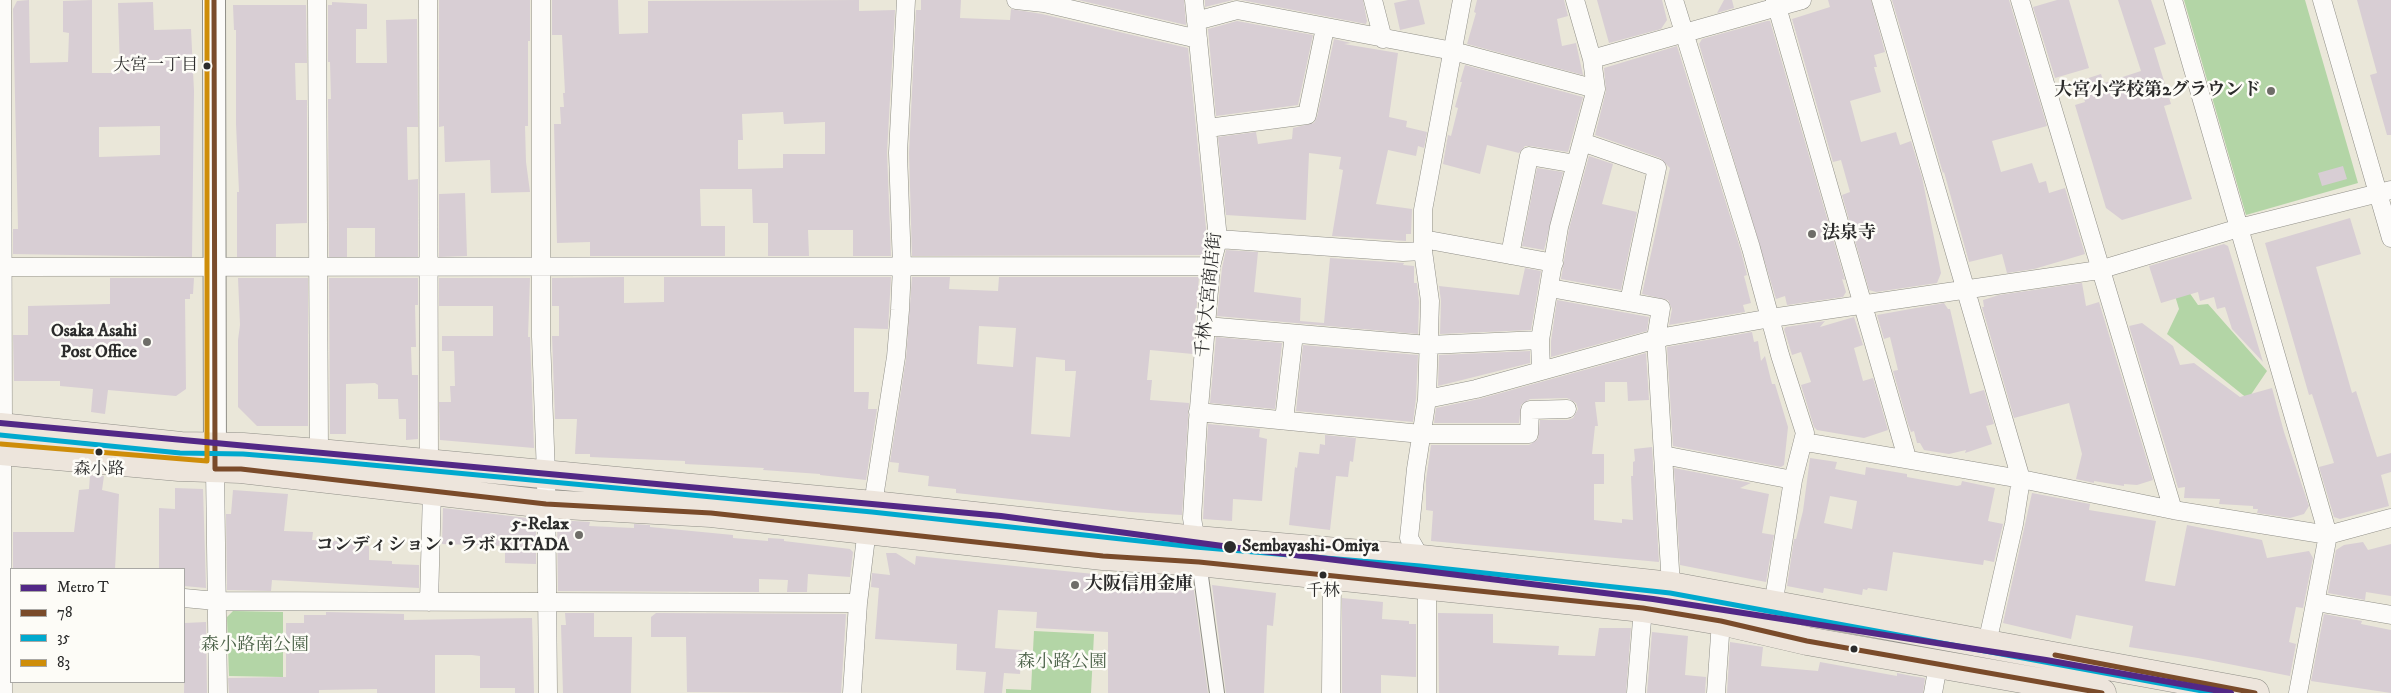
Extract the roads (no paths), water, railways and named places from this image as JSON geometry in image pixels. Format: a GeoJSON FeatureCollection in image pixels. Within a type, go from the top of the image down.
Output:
{"type":"FeatureCollection","features":[{"type":"Feature","properties":{"kind":"highway"},"geometry":{"type":"LineString","coordinates":[[1,439],[215,458],[319,453],[546,475],[870,517],[1103,556],[1198,551],[1420,559],[1671,586],[2255,693]]}},
{"type":"Feature","properties":{"kind":"highway"},"geometry":{"type":"LineString","coordinates":[[215,458],[241,469],[546,504],[711,513],[870,517]]}},
{"type":"Feature","properties":{"kind":"highway"},"geometry":{"type":"LineString","coordinates":[[1198,551],[1332,577],[1643,608],[1721,621],[1807,641],[2058,689],[2102,693]]}},
{"type":"Feature","properties":{"kind":"street"},"geometry":{"type":"LineString","coordinates":[[2,0],[1,439],[4,582],[3,693]]}},
{"type":"Feature","properties":{"kind":"street"},"geometry":{"type":"LineString","coordinates":[[214,0],[215,458],[218,693]]}},
{"type":"Feature","properties":{"kind":"street"},"geometry":{"type":"LineString","coordinates":[[317,0],[319,453]]}},
{"type":"Feature","properties":{"kind":"street"},"geometry":{"type":"LineString","coordinates":[[428,0],[429,464]]}},
{"type":"Feature","properties":{"kind":"street"},"geometry":{"type":"LineString","coordinates":[[541,0],[541,337],[546,475],[548,693]]}},
{"type":"Feature","properties":{"kind":"street"},"geometry":{"type":"LineString","coordinates":[[852,693],[858,603],[896,357],[902,266],[898,153],[906,0]]}},
{"type":"Feature","properties":{"kind":"street"},"geometry":{"type":"LineString","coordinates":[[1016,0],[1102,8],[1198,39]]}},
{"type":"Feature","properties":{"kind":"street","name":"千林大宮商店街"},"geometry":{"type":"LineString","coordinates":[[1194,0],[1218,239],[1210,266],[1198,412],[1192,518],[1198,551]]}},
{"type":"Feature","properties":{"kind":"street"},"geometry":{"type":"LineString","coordinates":[[1373,0],[1383,39]]}},
{"type":"Feature","properties":{"kind":"street"},"geometry":{"type":"LineString","coordinates":[[1427,693],[1427,585],[1420,559],[1410,538],[1416,469],[1427,399],[1430,301],[1423,245],[1423,210],[1462,0]]}},
{"type":"Feature","properties":{"kind":"street"},"geometry":{"type":"LineString","coordinates":[[1541,370],[1540,340],[1559,227],[1596,89],[1592,59],[1575,0]]}},
{"type":"Feature","properties":{"kind":"street"},"geometry":{"type":"LineString","coordinates":[[1674,0],[1805,433],[1805,442],[1793,480],[1773,606]]}},
{"type":"Feature","properties":{"kind":"street"},"geometry":{"type":"LineString","coordinates":[[1592,59],[1684,34],[1776,4],[1802,0]]}},
{"type":"Feature","properties":{"kind":"street"},"geometry":{"type":"LineString","coordinates":[[1881,0],[2021,479],[2014,524],[1987,643],[1938,665],[1932,693]]}},
{"type":"Feature","properties":{"kind":"street"},"geometry":{"type":"LineString","coordinates":[[2020,0],[2099,270],[2173,510]]}},
{"type":"Feature","properties":{"kind":"street"},"geometry":{"type":"LineString","coordinates":[[2173,0],[2328,535],[2298,693]]}},
{"type":"Feature","properties":{"kind":"street"},"geometry":{"type":"LineString","coordinates":[[2322,0],[2384,192],[2391,238]]}},
{"type":"Feature","properties":{"kind":"street"},"geometry":{"type":"LineString","coordinates":[[1776,4],[1907,458]]}},
{"type":"Feature","properties":{"kind":"street"},"geometry":{"type":"LineString","coordinates":[[1196,21],[1237,10],[1453,51],[1596,89]]}},
{"type":"Feature","properties":{"kind":"street"},"geometry":{"type":"LineString","coordinates":[[1208,128],[1307,115],[1325,28]]}},
{"type":"Feature","properties":{"kind":"street"},"geometry":{"type":"LineString","coordinates":[[1582,142],[1657,168],[1629,302]]}},
{"type":"Feature","properties":{"kind":"street"},"geometry":{"type":"LineString","coordinates":[[1510,255],[1529,156],[1576,164]]}},
{"type":"Feature","properties":{"kind":"street"},"geometry":{"type":"LineString","coordinates":[[1427,399],[1476,389],[1656,339],[1771,318],[1864,306],[2099,270],[2239,228],[2384,192]]}},
{"type":"Feature","properties":{"kind":"street"},"geometry":{"type":"LineString","coordinates":[[1218,239],[1403,252],[1423,245],[1510,255],[1554,263]]}},
{"type":"Feature","properties":{"kind":"street"},"geometry":{"type":"LineString","coordinates":[[1,267],[1210,266]]}},
{"type":"Feature","properties":{"kind":"street"},"geometry":{"type":"LineString","coordinates":[[1550,288],[1661,308],[1656,339],[1671,586]]}},
{"type":"Feature","properties":{"kind":"street"},"geometry":{"type":"LineString","coordinates":[[1206,326],[1428,345],[1540,340]]}},
{"type":"Feature","properties":{"kind":"street"},"geometry":{"type":"LineString","coordinates":[[1284,420],[1294,334]]}},
{"type":"Feature","properties":{"kind":"street"},"geometry":{"type":"LineString","coordinates":[[1198,412],[1421,434],[1529,434],[1530,410],[1566,409]]}},
{"type":"Feature","properties":{"kind":"street"},"geometry":{"type":"LineString","coordinates":[[1805,442],[2021,479],[2173,510],[2328,535],[2391,518]]}},
{"type":"Feature","properties":{"kind":"street"},"geometry":{"type":"LineString","coordinates":[[1663,456],[1793,480]]}},
{"type":"Feature","properties":{"kind":"street"},"geometry":{"type":"LineString","coordinates":[[430,602],[432,491]]}},
{"type":"Feature","properties":{"kind":"street"},"geometry":{"type":"LineString","coordinates":[[1198,551],[1214,631],[1217,693]]}},
{"type":"Feature","properties":{"kind":"street"},"geometry":{"type":"LineString","coordinates":[[1331,693],[1332,577]]}},
{"type":"Feature","properties":{"kind":"street"},"geometry":{"type":"LineString","coordinates":[[185,598],[216,601],[858,603]]}},
{"type":"Feature","properties":{"kind":"street"},"geometry":{"type":"LineString","coordinates":[[2316,602],[2391,615]]}},
{"type":"Feature","properties":{"kind":"street"},"geometry":{"type":"LineString","coordinates":[[1636,693],[1643,608]]}},
{"type":"Feature","properties":{"kind":"street"},"geometry":{"type":"LineString","coordinates":[[1716,693],[1721,621]]}},
{"type":"Feature","properties":{"kind":"metro line","name":"T"},"geometry":{"type":"LineString","coordinates":[[0,423],[1001,516],[1230,547],[1653,599],[2046,660],[2231,693]]}},
{"type":"Feature","properties":{"kind":"place","name":"大宮一丁目"},"geometry":{"type":"Point","coordinates":[207,66]}},
{"type":"Feature","properties":{"kind":"place","name":"大宮小学校第2グラウンド"},"geometry":{"type":"Point","coordinates":[2271,91]}},
{"type":"Feature","properties":{"kind":"place","name":"法泉寺"},"geometry":{"type":"Point","coordinates":[1812,234]}},
{"type":"Feature","properties":{"kind":"place","name":"Osaka Asahi Post Office"},"geometry":{"type":"Point","coordinates":[147,342]}},
{"type":"Feature","properties":{"kind":"place","name":"森小路"},"geometry":{"type":"Point","coordinates":[99,452]}},
{"type":"Feature","properties":{"kind":"place","name":"5-Relax コンディション・ラボ KITADA"},"geometry":{"type":"Point","coordinates":[579,535]}},
{"type":"Feature","properties":{"kind":"place","name":"Sembayashi-Omiya"},"geometry":{"type":"Point","coordinates":[1230,547]}},
{"type":"Feature","properties":{"kind":"place","name":"千林"},"geometry":{"type":"Point","coordinates":[1323,575]}},
{"type":"Feature","properties":{"kind":"place","name":"大阪信用金庫"},"geometry":{"type":"Point","coordinates":[1075,585]}},
{"type":"Feature","properties":{"kind":"park label","name":"森小路南公園"},"geometry":{"type":"Point","coordinates":[255,646]}},
{"type":"Feature","properties":{"kind":"park label","name":"森小路公園"},"geometry":{"type":"Point","coordinates":[1062,663]}}]}
